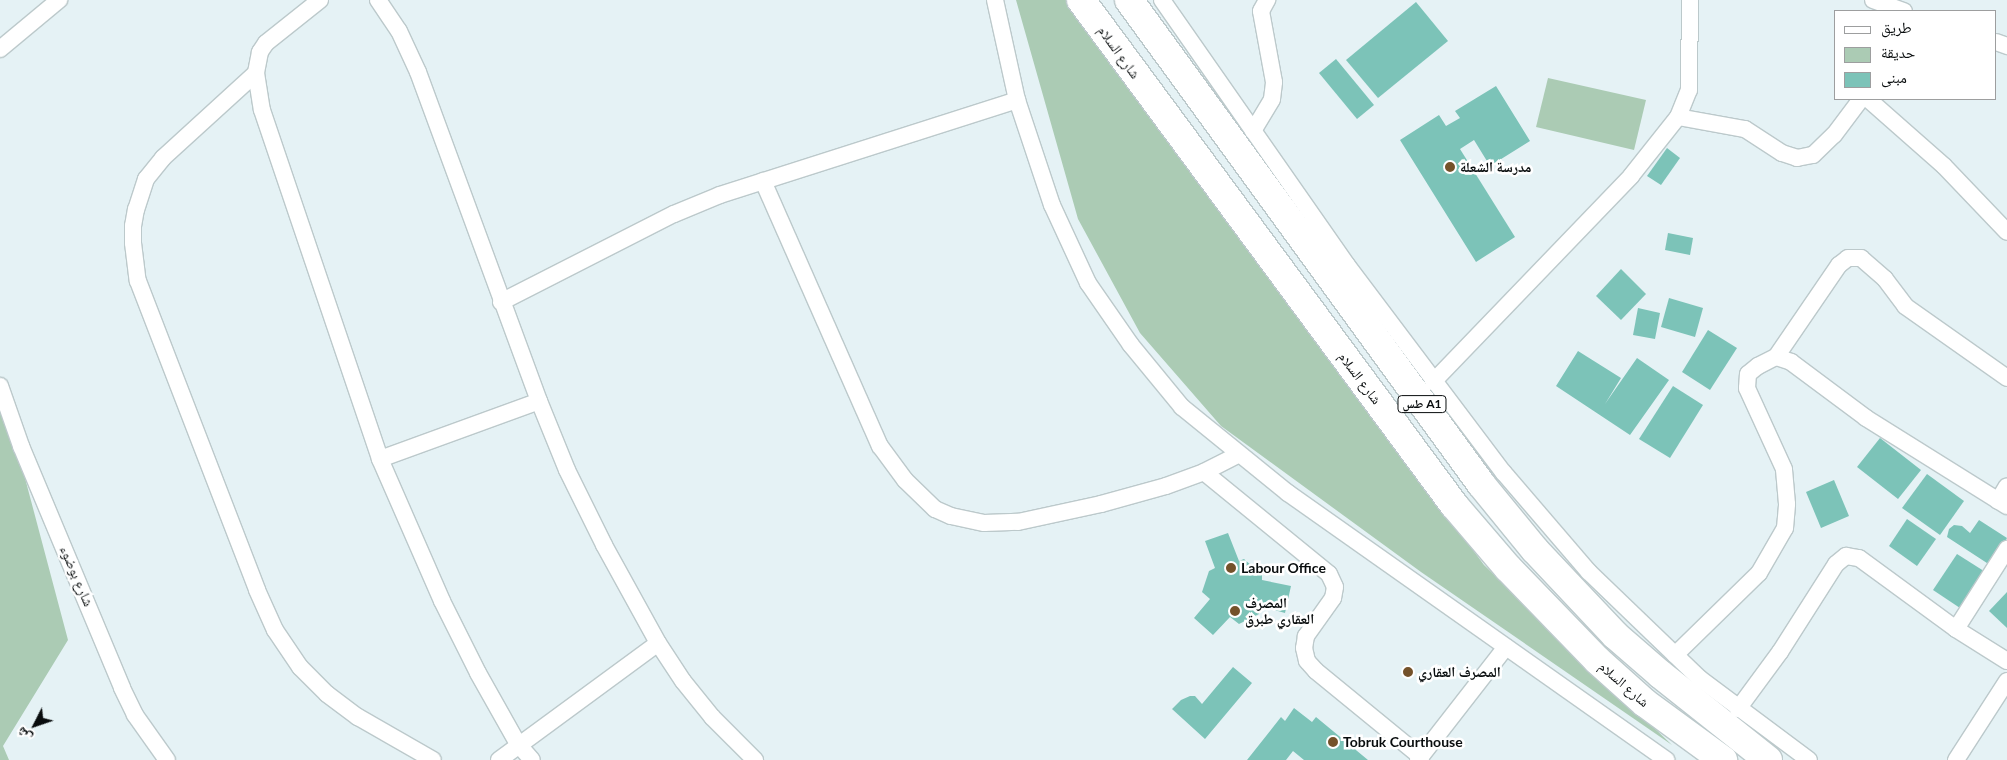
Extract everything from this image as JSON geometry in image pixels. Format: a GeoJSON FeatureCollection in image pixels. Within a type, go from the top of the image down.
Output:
{"type":"FeatureCollection","features":[{"type":"Feature","properties":{"kind":"highway","name":"شارع السلام"},"geometry":{"type":"LineString","coordinates":[[1081,0],[1454,505],[1508,568],[1597,660],[1645,703],[1724,760]]}},
{"type":"Feature","properties":{"kind":"highway","name":"طس A1"},"geometry":{"type":"LineString","coordinates":[[1129,0],[1480,484],[1523,535],[1615,634],[1667,681],[1768,760]]}},
{"type":"Feature","properties":{"kind":"street"},"geometry":{"type":"LineString","coordinates":[[0,49],[59,0]]}},
{"type":"Feature","properties":{"kind":"street"},"geometry":{"type":"LineString","coordinates":[[320,0],[266,44],[260,52],[256,73],[262,110],[380,459],[442,601],[478,673],[518,744],[532,760]]}},
{"type":"Feature","properties":{"kind":"street"},"geometry":{"type":"LineString","coordinates":[[378,0],[399,31],[418,72],[539,402],[568,470],[604,545],[658,643],[683,681],[712,717],[756,760]]}},
{"type":"Feature","properties":{"kind":"street"},"geometry":{"type":"LineString","coordinates":[[995,0],[1017,100],[1052,205],[1088,283],[1130,345],[1182,407],[1288,493],[1666,760]]}},
{"type":"Feature","properties":{"kind":"street"},"geometry":{"type":"LineString","coordinates":[[1162,0],[1347,265],[1433,382],[1504,473],[1589,572],[1675,655],[1738,709],[1809,760]]}},
{"type":"Feature","properties":{"kind":"street"},"geometry":{"type":"LineString","coordinates":[[1253,131],[1272,99],[1274,82],[1261,11],[1267,0]]}},
{"type":"Feature","properties":{"kind":"street"},"geometry":{"type":"LineString","coordinates":[[1433,382],[1631,176],[1678,117],[1689,90],[1690,0]]}},
{"type":"Feature","properties":{"kind":"street"},"geometry":{"type":"LineString","coordinates":[[1873,0],[1895,10]]}},
{"type":"Feature","properties":{"kind":"street"},"geometry":{"type":"LineString","coordinates":[[256,73],[163,158],[146,179],[136,209],[133,226],[133,243],[138,281],[256,590],[283,642],[300,667],[342,706],[433,760]]}},
{"type":"Feature","properties":{"kind":"street"},"geometry":{"type":"LineString","coordinates":[[501,302],[674,214],[720,195],[1017,100]]}},
{"type":"Feature","properties":{"kind":"street"},"geometry":{"type":"LineString","coordinates":[[1678,117],[1745,128],[1782,152],[1797,158],[1813,155],[1827,142],[1860,100]]}},
{"type":"Feature","properties":{"kind":"street"},"geometry":{"type":"LineString","coordinates":[[1869,100],[1944,166],[2007,232]]}},
{"type":"Feature","properties":{"kind":"street"},"geometry":{"type":"LineString","coordinates":[[763,181],[880,446],[904,480],[935,509],[975,522],[1001,524],[1018,522],[1134,496],[1204,472],[1239,454]]}},
{"type":"Feature","properties":{"kind":"street"},"geometry":{"type":"LineString","coordinates":[[1675,655],[1758,573],[1785,528],[1787,504],[1784,468],[1747,388],[1748,374],[1758,366],[1776,357],[1817,294],[1839,265],[1848,258],[1861,258],[1885,279],[1905,306],[2007,378]]}},
{"type":"Feature","properties":{"kind":"street"},"geometry":{"type":"LineString","coordinates":[[1776,357],[1791,362],[1866,418],[2002,504],[2007,486]]}},
{"type":"Feature","properties":{"kind":"street","name":"شارع بوضوء"},"geometry":{"type":"LineString","coordinates":[[0,386],[21,446],[122,688],[135,715],[167,760]]}},
{"type":"Feature","properties":{"kind":"street"},"geometry":{"type":"LineString","coordinates":[[380,459],[539,402]]}},
{"type":"Feature","properties":{"kind":"street"},"geometry":{"type":"LineString","coordinates":[[1204,472],[1329,574],[1334,587],[1333,598],[1306,636],[1304,648],[1307,661],[1316,671],[1419,758],[1506,647]]}},
{"type":"Feature","properties":{"kind":"street"},"geometry":{"type":"LineString","coordinates":[[1956,629],[2007,549]]}},
{"type":"Feature","properties":{"kind":"street"},"geometry":{"type":"LineString","coordinates":[[1738,709],[1780,652],[1836,564],[1846,556],[1859,558],[1956,629],[2007,661]]}},
{"type":"Feature","properties":{"kind":"street"},"geometry":{"type":"LineString","coordinates":[[499,760],[518,744],[658,643]]}},
{"type":"Feature","properties":{"kind":"street"},"geometry":{"type":"LineString","coordinates":[[1956,760],[2007,681]]}},
{"type":"Feature","properties":{"kind":"green space"},"geometry":{"type":"Polygon","coordinates":[[[1016,0],[1075,0],[1273,278],[1484,565],[1672,745],[1421,572],[1221,426],[1140,333],[1078,219],[1016,0]]]}},
{"type":"Feature","properties":{"kind":"green space"},"geometry":{"type":"Polygon","coordinates":[[[1548,78],[1646,100],[1634,150],[1536,127],[1548,78]]]}},
{"type":"Feature","properties":{"kind":"green space"},"geometry":{"type":"Polygon","coordinates":[[[0,384],[68,640],[3,746],[9,760],[0,760],[0,384]]]}},
{"type":"Feature","properties":{"kind":"building"},"geometry":{"type":"Polygon","coordinates":[[[1416,2],[1448,41],[1378,98],[1346,60],[1416,2]]]}},
{"type":"Feature","properties":{"kind":"building"},"geometry":{"type":"Polygon","coordinates":[[[1336,59],[1374,105],[1357,119],[1319,73],[1336,59]]]}},
{"type":"Feature","properties":{"kind":"building"},"geometry":{"type":"Polygon","coordinates":[[[1496,86],[1530,141],[1490,166],[1474,140],[1460,149],[1515,237],[1476,262],[1400,140],[1439,115],[1446,126],[1460,118],[1455,111],[1496,86]]]}},
{"type":"Feature","properties":{"kind":"building"},"geometry":{"type":"Polygon","coordinates":[[[1667,148],[1680,158],[1661,185],[1647,176],[1667,148]]]}},
{"type":"Feature","properties":{"kind":"building"},"geometry":{"type":"Polygon","coordinates":[[[1668,233],[1693,238],[1690,255],[1665,250],[1668,233]]]}},
{"type":"Feature","properties":{"kind":"building"},"geometry":{"type":"Polygon","coordinates":[[[1621,269],[1646,294],[1621,320],[1596,296],[1621,269]]]}},
{"type":"Feature","properties":{"kind":"building"},"geometry":{"type":"Polygon","coordinates":[[[1669,298],[1703,308],[1695,337],[1661,327],[1669,298]]]}},
{"type":"Feature","properties":{"kind":"building"},"geometry":{"type":"Polygon","coordinates":[[[1638,308],[1660,313],[1655,339],[1633,335],[1638,308]]]}},
{"type":"Feature","properties":{"kind":"building"},"geometry":{"type":"Polygon","coordinates":[[[1708,330],[1737,348],[1710,390],[1682,372],[1708,330]]]}},
{"type":"Feature","properties":{"kind":"building"},"geometry":{"type":"Polygon","coordinates":[[[1578,351],[1621,378],[1605,404],[1637,358],[1669,380],[1630,435],[1556,386],[1578,351]]]}},
{"type":"Feature","properties":{"kind":"building"},"geometry":{"type":"Polygon","coordinates":[[[1673,386],[1703,405],[1670,458],[1639,439],[1673,386]]]}},
{"type":"Feature","properties":{"kind":"building"},"geometry":{"type":"Polygon","coordinates":[[[1880,438],[1921,470],[1898,499],[1857,467],[1880,438]]]}},
{"type":"Feature","properties":{"kind":"building"},"geometry":{"type":"Polygon","coordinates":[[[1927,474],[1964,501],[1940,535],[1902,508],[1927,474]]]}},
{"type":"Feature","properties":{"kind":"building"},"geometry":{"type":"Polygon","coordinates":[[[1834,480],[1849,516],[1821,528],[1806,492],[1834,480]]]}},
{"type":"Feature","properties":{"kind":"building"},"geometry":{"type":"Polygon","coordinates":[[[1907,519],[1936,539],[1917,566],[1889,546],[1907,519]]]}},
{"type":"Feature","properties":{"kind":"building"},"geometry":{"type":"Polygon","coordinates":[[[1979,520],[2007,538],[1990,565],[1947,537],[1949,529],[1954,525],[1962,526],[1970,533],[1979,520]]]}},
{"type":"Feature","properties":{"kind":"building"},"geometry":{"type":"Polygon","coordinates":[[[1228,533],[1239,561],[1244,559],[1262,575],[1262,580],[1291,586],[1285,613],[1260,606],[1259,614],[1239,624],[1230,617],[1213,635],[1194,618],[1210,599],[1202,592],[1209,571],[1215,568],[1205,541],[1228,533]]]}},
{"type":"Feature","properties":{"kind":"building"},"geometry":{"type":"Polygon","coordinates":[[[1957,554],[1987,573],[1963,610],[1933,590],[1957,554]]]}},
{"type":"Feature","properties":{"kind":"building"},"geometry":{"type":"Polygon","coordinates":[[[2007,592],[2007,628],[1989,611],[2007,592]]]}},
{"type":"Feature","properties":{"kind":"building"},"geometry":{"type":"Polygon","coordinates":[[[1233,667],[1252,683],[1205,739],[1172,709],[1181,700],[1190,696],[1195,696],[1202,704],[1233,667]]]}},
{"type":"Feature","properties":{"kind":"building"},"geometry":{"type":"Polygon","coordinates":[[[1294,708],[1312,722],[1316,717],[1368,760],[1304,760],[1293,751],[1286,760],[1247,760],[1281,717],[1285,721],[1294,708]]]}},
{"type":"Feature","properties":{"kind":"place","name":"مدرسة الشعلة"},"geometry":{"type":"Point","coordinates":[1450,167]}},
{"type":"Feature","properties":{"kind":"place","name":"Labour Office"},"geometry":{"type":"Point","coordinates":[1231,568]}},
{"type":"Feature","properties":{"kind":"place","name":"المصرف العقاري طبرق"},"geometry":{"type":"Point","coordinates":[1235,611]}},
{"type":"Feature","properties":{"kind":"place","name":"المصرف العقاري"},"geometry":{"type":"Point","coordinates":[1408,672]}},
{"type":"Feature","properties":{"kind":"place","name":"Tobruk Courthouse"},"geometry":{"type":"Point","coordinates":[1333,742]}}]}
